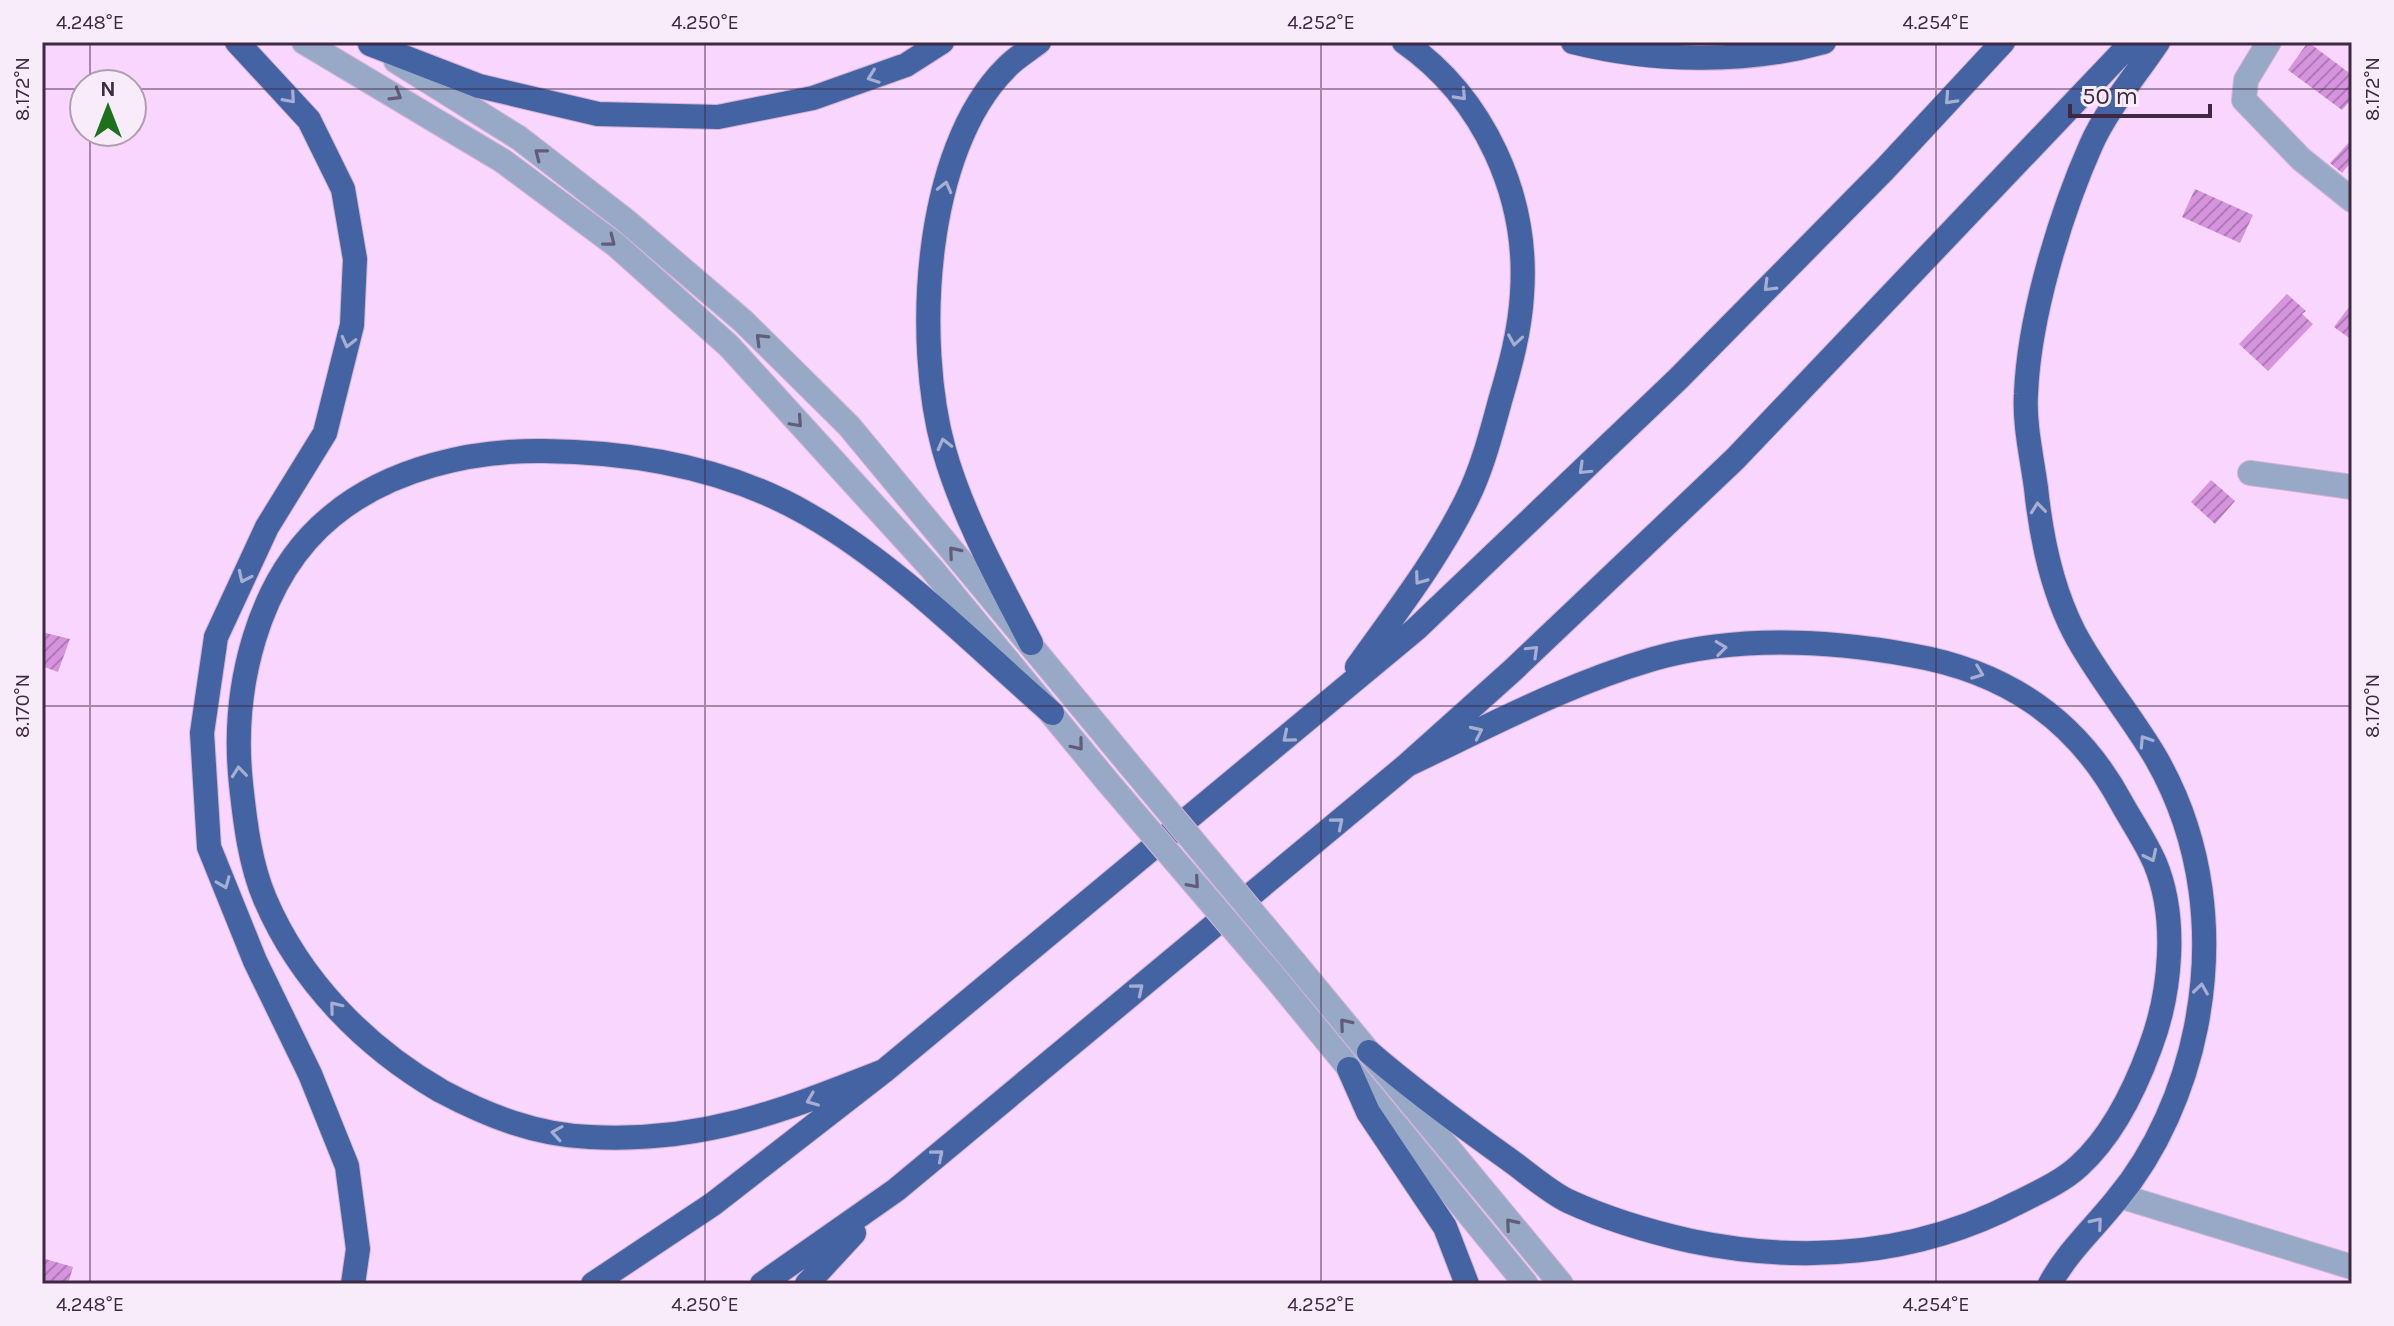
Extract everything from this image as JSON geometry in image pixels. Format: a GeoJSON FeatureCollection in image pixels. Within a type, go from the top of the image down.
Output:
{"type":"FeatureCollection","features":[{"type":"Feature","properties":{"kind":"highway"},"geometry":{"type":"LineString","coordinates":[[237,42],[309,120],[343,189],[355,259],[352,325],[325,433],[267,527],[216,637],[202,733],[209,847],[255,961],[310,1074],[347,1166],[358,1249],[353,1284]]}},
{"type":"Feature","properties":{"kind":"highway"},"geometry":{"type":"LineString","coordinates":[[368,43],[479,86],[598,114],[718,117],[813,98],[906,65],[942,42]]}},
{"type":"Feature","properties":{"kind":"highway"},"geometry":{"type":"LineString","coordinates":[[1031,643],[980,543],[944,450],[929,371],[928,303],[937,219],[948,174],[974,111],[1005,68],[1039,42]]}},
{"type":"Feature","properties":{"kind":"highway"},"geometry":{"type":"LineString","coordinates":[[1334,699],[1435,557],[1468,497],[1513,356],[1523,293],[1519,234],[1507,173],[1471,106],[1426,58],[1404,42]]}},
{"type":"Feature","properties":{"kind":"highway"},"geometry":{"type":"LineString","coordinates":[[1573,42],[1602,49],[1677,56],[1746,55],[1824,42]]}},
{"type":"Feature","properties":{"kind":"highway"},"geometry":{"type":"LineString","coordinates":[[593,1284],[713,1204],[884,1071],[1416,629],[1678,379],[1885,169],[2003,42]]}},
{"type":"Feature","properties":{"kind":"highway"},"geometry":{"type":"LineString","coordinates":[[762,1284],[896,1190],[1407,765],[1513,670],[1735,459],[2132,42]]}},
{"type":"Feature","properties":{"kind":"highway"},"geometry":{"type":"LineString","coordinates":[[2050,1284],[2058,1269],[2120,1196],[2168,1116],[2196,1027],[2203,974],[2205,917],[2196,857],[2178,803],[2156,758],[2073,631],[2046,551],[2025,396],[2034,329],[2049,268],[2092,142],[2158,42]]}},
{"type":"Feature","properties":{"kind":"highway"},"geometry":{"type":"LineString","coordinates":[[884,1071],[773,1115],[694,1133],[589,1137],[529,1128],[481,1112],[411,1073],[349,1024],[302,967],[264,897],[245,825],[238,755],[241,694],[257,626],[290,560],[332,515],[378,488],[443,461],[516,451],[587,451],[662,461],[740,483],[807,514],[915,591],[1052,713]]}},
{"type":"Feature","properties":{"kind":"highway"},"geometry":{"type":"LineString","coordinates":[[1369,1052],[1415,1092],[1565,1200],[1691,1241],[1807,1256],[1861,1251],[1908,1245],[1997,1213],[2078,1166],[2111,1125],[2137,1082],[2158,1028],[2167,977],[2168,922],[2156,865],[2100,763],[2059,723],[2009,685],[1949,662],[1891,652],[1781,642],[1656,658],[1564,691],[1407,765]]}},
{"type":"Feature","properties":{"kind":"highway"},"geometry":{"type":"LineString","coordinates":[[1349,1069],[1368,1112],[1445,1227],[1467,1284]]}},
{"type":"Feature","properties":{"kind":"highway"},"geometry":{"type":"LineString","coordinates":[[807,1284],[896,1190]]}},
{"type":"Feature","properties":{"kind":"street"},"geometry":{"type":"LineString","coordinates":[[304,42],[503,161],[616,245],[729,346],[932,569],[1277,980],[1526,1284]]}},
{"type":"Feature","properties":{"kind":"street"},"geometry":{"type":"LineString","coordinates":[[2269,42],[2246,80],[2244,100],[2301,159],[2352,200]]}},
{"type":"Feature","properties":{"kind":"street"},"geometry":{"type":"LineString","coordinates":[[368,43],[519,138],[625,220],[743,321],[849,426],[1561,1284]]}},
{"type":"Feature","properties":{"kind":"street"},"geometry":{"type":"LineString","coordinates":[[2250,473],[2352,487]]}},
{"type":"Feature","properties":{"kind":"street"},"geometry":{"type":"LineString","coordinates":[[2120,1196],[2352,1267]]}},
{"type":"Feature","properties":{"kind":"building"},"geometry":{"type":"Polygon","coordinates":[[[2308,42],[2352,75],[2352,99],[2342,110],[2288,70],[2308,42]]]}},
{"type":"Feature","properties":{"kind":"building"},"geometry":{"type":"Polygon","coordinates":[[[2352,139],[2352,161],[2342,173],[2330,163],[2352,139]]]}},
{"type":"Feature","properties":{"kind":"building"},"geometry":{"type":"Polygon","coordinates":[[[2195,189],[2253,215],[2240,243],[2182,217],[2195,189]]]}},
{"type":"Feature","properties":{"kind":"building"},"geometry":{"type":"Polygon","coordinates":[[[2287,294],[2306,311],[2302,314],[2313,324],[2268,371],[2239,344],[2287,294]]]}},
{"type":"Feature","properties":{"kind":"building"},"geometry":{"type":"Polygon","coordinates":[[[2352,303],[2352,340],[2334,327],[2352,303]]]}},
{"type":"Feature","properties":{"kind":"building"},"geometry":{"type":"Polygon","coordinates":[[[2211,480],[2235,501],[2215,524],[2191,502],[2211,480]]]}},
{"type":"Feature","properties":{"kind":"building"},"geometry":{"type":"Polygon","coordinates":[[[42,632],[70,639],[58,672],[42,666],[42,632]]]}},
{"type":"Feature","properties":{"kind":"building"},"geometry":{"type":"Polygon","coordinates":[[[42,1258],[73,1267],[68,1284],[42,1284],[42,1258]]]}}]}
